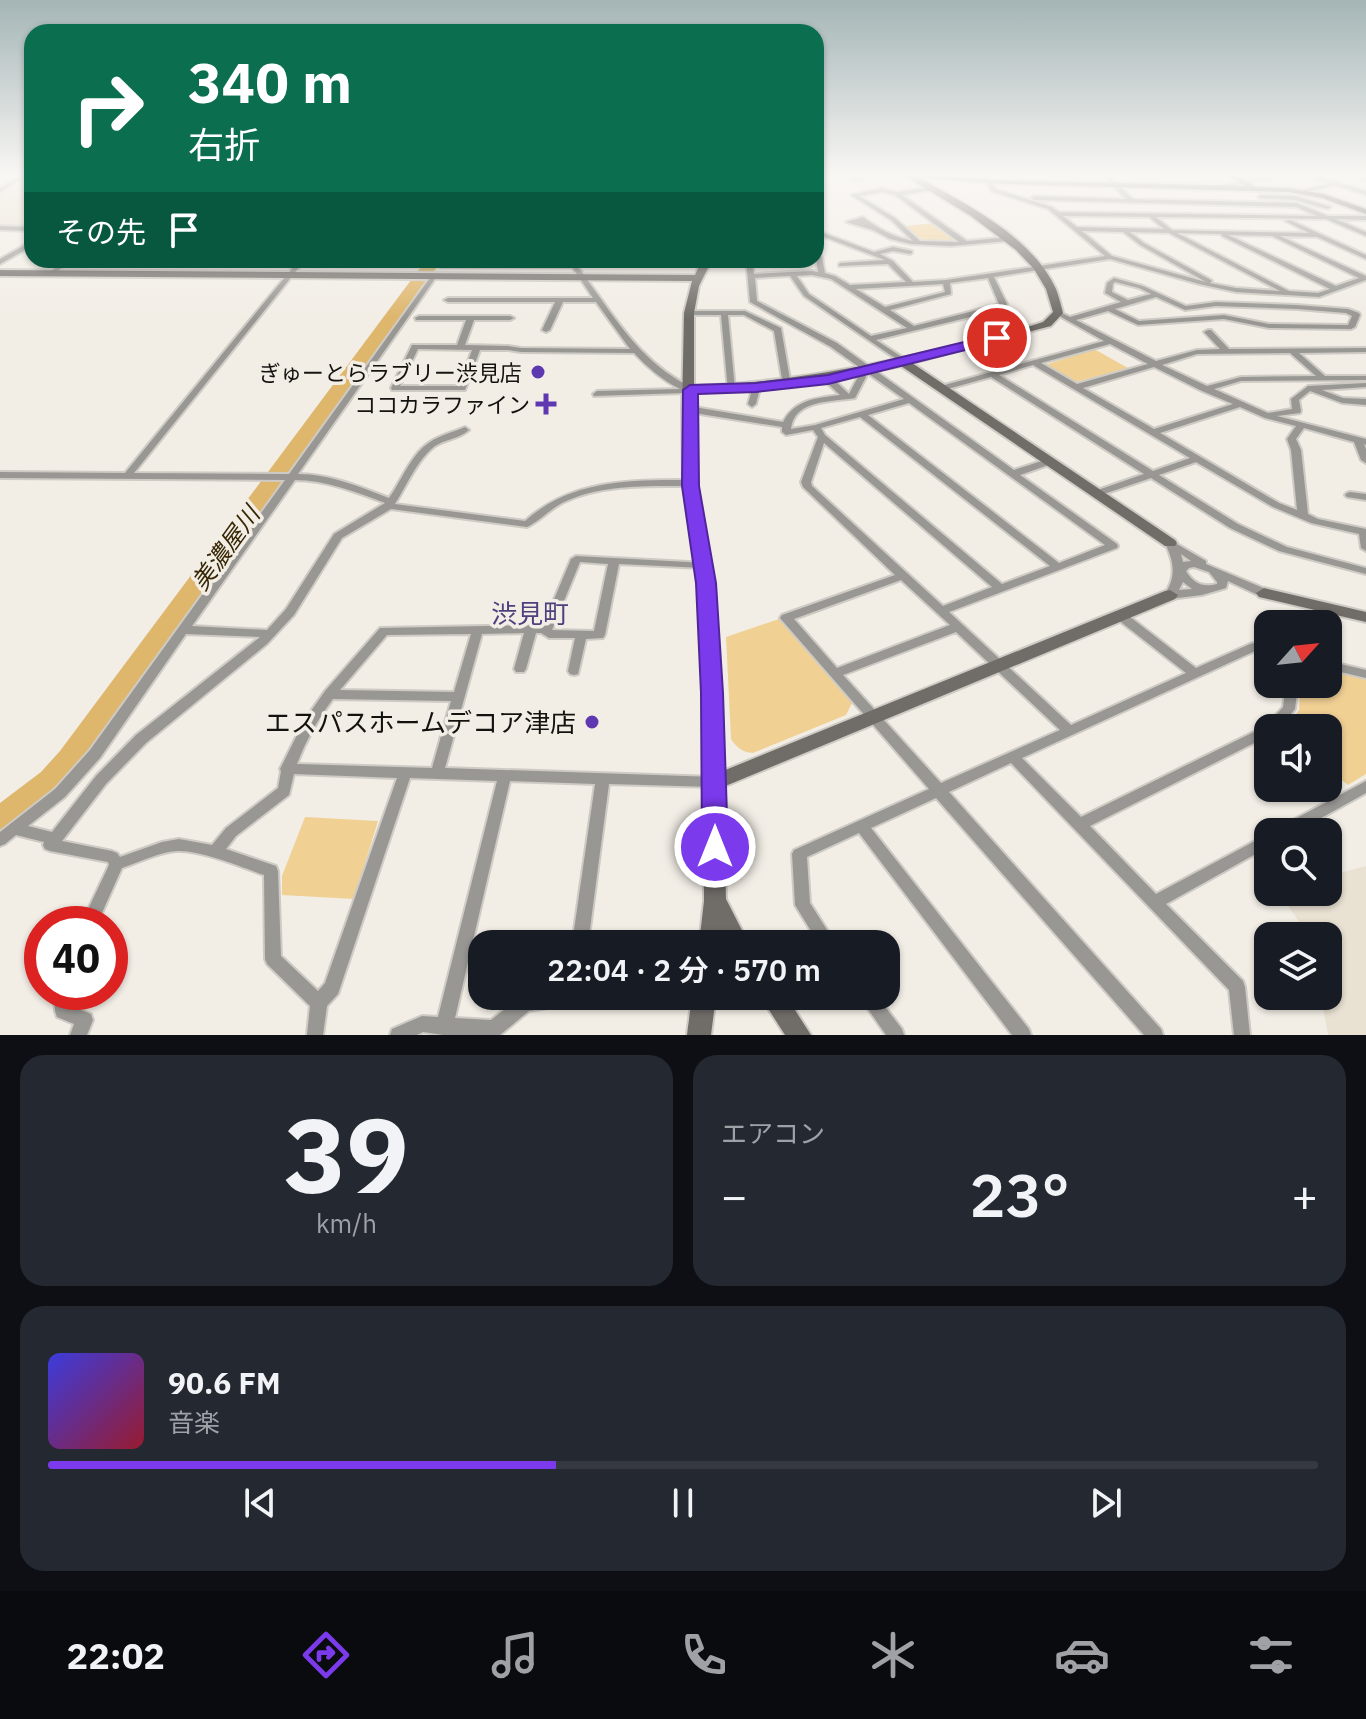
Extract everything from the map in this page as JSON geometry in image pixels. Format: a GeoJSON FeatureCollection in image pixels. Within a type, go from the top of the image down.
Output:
{"type":"FeatureCollection","features":[{"type":"Feature","properties":{"kind":"street"},"geometry":{"type":"LineString","coordinates":[[897,222],[918,242]]}},
{"type":"Feature","properties":{"kind":"street"},"geometry":{"type":"LineString","coordinates":[[936,222],[965,243]]}},
{"type":"Feature","properties":{"kind":"street"},"geometry":{"type":"LineString","coordinates":[[985,222],[1008,239],[1035,266],[1057,304],[1058,313]]}},
{"type":"Feature","properties":{"kind":"street"},"geometry":{"type":"LineString","coordinates":[[1069,222],[1110,257]]}},
{"type":"Feature","properties":{"kind":"street"},"geometry":{"type":"LineString","coordinates":[[1159,222],[1171,232],[1292,294]]}},
{"type":"Feature","properties":{"kind":"street"},"geometry":{"type":"LineString","coordinates":[[1291,222],[1366,257]]}},
{"type":"Feature","properties":{"kind":"street"},"geometry":{"type":"LineString","coordinates":[[1339,222],[1366,234]]}},
{"type":"Feature","properties":{"kind":"street"},"geometry":{"type":"LineString","coordinates":[[0,228],[24,229]]}},
{"type":"Feature","properties":{"kind":"street"},"geometry":{"type":"LineString","coordinates":[[871,229],[937,246],[1008,239]]}},
{"type":"Feature","properties":{"kind":"street"},"geometry":{"type":"LineString","coordinates":[[1077,229],[1319,235]]}},
{"type":"Feature","properties":{"kind":"street"},"geometry":{"type":"LineString","coordinates":[[1125,231],[1142,244],[1220,287]]}},
{"type":"Feature","properties":{"kind":"street"},"geometry":{"type":"LineString","coordinates":[[1218,233],[1336,289]]}},
{"type":"Feature","properties":{"kind":"street"},"geometry":{"type":"LineString","coordinates":[[1271,234],[1365,280]]}},
{"type":"Feature","properties":{"kind":"street"},"geometry":{"type":"LineString","coordinates":[[824,237],[891,262],[912,284]]}},
{"type":"Feature","properties":{"kind":"street"},"geometry":{"type":"LineString","coordinates":[[0,262],[24,248]]}},
{"type":"Feature","properties":{"kind":"street"},"geometry":{"type":"LineString","coordinates":[[874,254],[893,249],[910,252]]}},
{"type":"Feature","properties":{"kind":"street"},"geometry":{"type":"LineString","coordinates":[[849,287],[946,282],[1035,266],[1110,257],[1220,287],[1292,294],[1319,295],[1365,280]]}},
{"type":"Feature","properties":{"kind":"street"},"geometry":{"type":"LineString","coordinates":[[841,265],[891,262]]}},
{"type":"Feature","properties":{"kind":"street"},"geometry":{"type":"LineString","coordinates":[[52,273],[59,268]]}},
{"type":"Feature","properties":{"kind":"street"},"geometry":{"type":"LineString","coordinates":[[127,476],[296,268]]}},
{"type":"Feature","properties":{"kind":"street"},"geometry":{"type":"LineString","coordinates":[[575,268],[637,351],[672,384],[690,390]]}},
{"type":"Feature","properties":{"kind":"street"},"geometry":{"type":"LineString","coordinates":[[702,268],[696,278],[689,313],[688,409],[690,483],[703,565],[715,782],[715,901],[712,930]]}},
{"type":"Feature","properties":{"kind":"street"},"geometry":{"type":"LineString","coordinates":[[750,268],[754,302],[827,341],[864,372],[910,400],[1113,546],[940,611]]}},
{"type":"Feature","properties":{"kind":"street"},"geometry":{"type":"LineString","coordinates":[[821,268],[822,275]]}},
{"type":"Feature","properties":{"kind":"street"},"geometry":{"type":"LineString","coordinates":[[0,273],[696,278]]}},
{"type":"Feature","properties":{"kind":"street"},"geometry":{"type":"LineString","coordinates":[[792,274],[806,295],[1213,570],[1222,578],[1223,584],[1213,590],[1191,584],[1180,570],[1170,543]]}},
{"type":"Feature","properties":{"kind":"street"},"geometry":{"type":"LineString","coordinates":[[752,276],[822,275],[849,287],[914,329]]}},
{"type":"Feature","properties":{"kind":"street"},"geometry":{"type":"LineString","coordinates":[[870,339],[1000,307],[1003,304],[990,275]]}},
{"type":"Feature","properties":{"kind":"street"},"geometry":{"type":"LineString","coordinates":[[0,840],[60,793],[95,754],[434,276]]}},
{"type":"Feature","properties":{"kind":"street"},"geometry":{"type":"LineString","coordinates":[[1110,309],[1138,323],[1224,317],[1269,326],[1351,327],[1356,315],[1348,311],[1270,306],[1216,304],[1185,308],[1141,287],[1114,280],[1108,293],[1128,303]]}},
{"type":"Feature","properties":{"kind":"street"},"geometry":{"type":"LineString","coordinates":[[883,310],[949,293],[946,282]]}},
{"type":"Feature","properties":{"kind":"street"},"geometry":{"type":"LineString","coordinates":[[1070,319],[1156,295]]}},
{"type":"Feature","properties":{"kind":"street"},"geometry":{"type":"LineString","coordinates":[[448,300],[598,300]]}},
{"type":"Feature","properties":{"kind":"street"},"geometry":{"type":"LineString","coordinates":[[546,330],[560,300]]}},
{"type":"Feature","properties":{"kind":"street"},"geometry":{"type":"LineString","coordinates":[[689,313],[745,313],[778,330],[787,385]]}},
{"type":"Feature","properties":{"kind":"street"},"geometry":{"type":"LineString","coordinates":[[724,313],[731,389]]}},
{"type":"Feature","properties":{"kind":"street"},"geometry":{"type":"LineString","coordinates":[[1058,313],[1154,364],[1240,404],[1264,414],[1362,441],[1366,460]]}},
{"type":"Feature","properties":{"kind":"street"},"geometry":{"type":"LineString","coordinates":[[597,394],[756,388],[828,379],[905,363],[1028,330],[1047,324],[1058,313]]}},
{"type":"Feature","properties":{"kind":"street"},"geometry":{"type":"LineString","coordinates":[[419,318],[510,318]]}},
{"type":"Feature","properties":{"kind":"street"},"geometry":{"type":"LineString","coordinates":[[460,347],[471,318]]}},
{"type":"Feature","properties":{"kind":"street"},"geometry":{"type":"LineString","coordinates":[[1208,332],[1226,351]]}},
{"type":"Feature","properties":{"kind":"street"},"geometry":{"type":"LineString","coordinates":[[944,388],[1111,341]]}},
{"type":"Feature","properties":{"kind":"street"},"geometry":{"type":"LineString","coordinates":[[477,348],[462,388],[395,388],[415,347],[460,347],[637,351]]}},
{"type":"Feature","properties":{"kind":"street"},"geometry":{"type":"LineString","coordinates":[[1076,387],[1197,352],[1366,350]]}},
{"type":"Feature","properties":{"kind":"street"},"geometry":{"type":"LineString","coordinates":[[1292,351],[1323,378]]}},
{"type":"Feature","properties":{"kind":"street"},"geometry":{"type":"LineString","coordinates":[[1035,363],[1276,505],[1365,533],[1366,548]]}},
{"type":"Feature","properties":{"kind":"street"},"geometry":{"type":"LineString","coordinates":[[864,372],[852,396],[801,406],[791,413],[785,425],[786,432],[819,432],[862,414],[910,400]]}},
{"type":"Feature","properties":{"kind":"street"},"geometry":{"type":"LineString","coordinates":[[993,375],[1234,526],[1283,549],[1366,571]]}},
{"type":"Feature","properties":{"kind":"street"},"geometry":{"type":"LineString","coordinates":[[1295,378],[1308,388],[1342,400],[1366,402]]}},
{"type":"Feature","properties":{"kind":"street"},"geometry":{"type":"LineString","coordinates":[[1205,389],[1241,379],[1366,378]]}},
{"type":"Feature","properties":{"kind":"street"},"geometry":{"type":"LineString","coordinates":[[828,379],[847,397]]}},
{"type":"Feature","properties":{"kind":"street"},"geometry":{"type":"LineString","coordinates":[[1264,414],[1297,411],[1295,399],[1308,388],[1366,385]]}},
{"type":"Feature","properties":{"kind":"street"},"geometry":{"type":"LineString","coordinates":[[752,404],[756,388]]}},
{"type":"Feature","properties":{"kind":"street"},"geometry":{"type":"LineString","coordinates":[[1152,433],[1240,404]]}},
{"type":"Feature","properties":{"kind":"street"},"geometry":{"type":"LineString","coordinates":[[688,409],[785,425]]}},
{"type":"Feature","properties":{"kind":"street"},"geometry":{"type":"LineString","coordinates":[[862,414],[1058,567]]}},
{"type":"Feature","properties":{"kind":"street"},"geometry":{"type":"LineString","coordinates":[[1302,425],[1291,439],[1296,450],[1303,516]]}},
{"type":"Feature","properties":{"kind":"street"},"geometry":{"type":"LineString","coordinates":[[117,864],[112,857],[50,845],[101,780],[141,739],[269,634],[290,612],[338,536],[390,504],[423,453],[441,439],[455,437],[465,430]]}},
{"type":"Feature","properties":{"kind":"street"},"geometry":{"type":"LineString","coordinates":[[819,432],[806,485],[1070,731]]}},
{"type":"Feature","properties":{"kind":"street"},"geometry":{"type":"LineString","coordinates":[[819,432],[1000,588]]}},
{"type":"Feature","properties":{"kind":"street"},"geometry":{"type":"LineString","coordinates":[[1098,493],[1196,459]]}},
{"type":"Feature","properties":{"kind":"street"},"geometry":{"type":"LineString","coordinates":[[1013,474],[1051,461]]}},
{"type":"Feature","properties":{"kind":"street"},"geometry":{"type":"LineString","coordinates":[[0,475],[310,477],[348,486],[390,504],[527,524],[543,510],[588,491],[642,483],[690,483]]}},
{"type":"Feature","properties":{"kind":"street"},"geometry":{"type":"LineString","coordinates":[[1350,495],[1366,497]]}},
{"type":"Feature","properties":{"kind":"street"},"geometry":{"type":"LineString","coordinates":[[520,669],[537,630],[549,625],[576,559],[703,565]]}},
{"type":"Feature","properties":{"kind":"street"},"geometry":{"type":"LineString","coordinates":[[215,852],[231,832],[284,791],[287,769],[329,694],[384,631],[537,630],[549,634],[599,635],[614,561]]}},
{"type":"Feature","properties":{"kind":"street"},"geometry":{"type":"LineString","coordinates":[[1170,595],[1178,583],[1180,570],[1186,565],[1195,564],[1264,593]]}},
{"type":"Feature","properties":{"kind":"street"},"geometry":{"type":"LineString","coordinates":[[902,576],[786,618],[1155,1035]]}},
{"type":"Feature","properties":{"kind":"street"},"geometry":{"type":"LineString","coordinates":[[287,769],[715,782],[1170,595],[1213,590],[1264,593],[1366,617]]}},
{"type":"Feature","properties":{"kind":"street"},"geometry":{"type":"LineString","coordinates":[[1121,616],[1195,674]]}},
{"type":"Feature","properties":{"kind":"street"},"geometry":{"type":"LineString","coordinates":[[835,673],[957,627]]}},
{"type":"Feature","properties":{"kind":"street"},"geometry":{"type":"LineString","coordinates":[[185,630],[269,634]]}},
{"type":"Feature","properties":{"kind":"street"},"geometry":{"type":"LineString","coordinates":[[437,773],[477,632]]}},
{"type":"Feature","properties":{"kind":"street"},"geometry":{"type":"LineString","coordinates":[[574,671],[581,635]]}},
{"type":"Feature","properties":{"kind":"street"},"geometry":{"type":"LineString","coordinates":[[819,930],[803,905],[799,854],[1254,647]]}},
{"type":"Feature","properties":{"kind":"street"},"geometry":{"type":"LineString","coordinates":[[1342,668],[1366,674]]}},
{"type":"Feature","properties":{"kind":"street"},"geometry":{"type":"LineString","coordinates":[[329,694],[458,697]]}},
{"type":"Feature","properties":{"kind":"street"},"geometry":{"type":"LineString","coordinates":[[1079,825],[1254,737]]}},
{"type":"Feature","properties":{"kind":"street"},"geometry":{"type":"LineString","coordinates":[[1013,757],[1237,987],[1242,1035]]}},
{"type":"Feature","properties":{"kind":"street"},"geometry":{"type":"LineString","coordinates":[[315,1035],[319,1003],[332,988],[405,773]]}},
{"type":"Feature","properties":{"kind":"street"},"geometry":{"type":"LineString","coordinates":[[444,1027],[505,775]]}},
{"type":"Feature","properties":{"kind":"street"},"geometry":{"type":"LineString","coordinates":[[582,930],[603,778]]}},
{"type":"Feature","properties":{"kind":"street"},"geometry":{"type":"LineString","coordinates":[[1308,818],[1366,786]]}},
{"type":"Feature","properties":{"kind":"street"},"geometry":{"type":"LineString","coordinates":[[861,825],[1023,1035]]}},
{"type":"Feature","properties":{"kind":"street"},"geometry":{"type":"LineString","coordinates":[[15,829],[55,839]]}},
{"type":"Feature","properties":{"kind":"street"},"geometry":{"type":"LineString","coordinates":[[97,906],[117,864],[170,846],[215,852],[271,871],[273,959],[319,1003]]}},
{"type":"Feature","properties":{"kind":"street"},"geometry":{"type":"LineString","coordinates":[[1155,902],[1254,848]]}},
{"type":"Feature","properties":{"kind":"street"},"geometry":{"type":"LineString","coordinates":[[715,901],[731,930]]}},
{"type":"Feature","properties":{"kind":"street"},"geometry":{"type":"LineString","coordinates":[[63,1010],[85,1020],[78,1035]]}},
{"type":"Feature","properties":{"kind":"street"},"geometry":{"type":"LineString","coordinates":[[398,1035],[422,1024],[494,1029],[518,1010]]}},
{"type":"Feature","properties":{"kind":"street"},"geometry":{"type":"LineString","coordinates":[[699,1035],[702,1010]]}},
{"type":"Feature","properties":{"kind":"street"},"geometry":{"type":"LineString","coordinates":[[782,1010],[799,1035]]}},
{"type":"Feature","properties":{"kind":"street"},"geometry":{"type":"LineString","coordinates":[[877,1010],[896,1035]]}},
{"type":"Feature","properties":{"kind":"shaded area"},"geometry":{"type":"Polygon","coordinates":[[[0,222],[24,222],[24,227],[0,227],[0,222]]]}},
{"type":"Feature","properties":{"kind":"shaded area"},"geometry":{"type":"Polygon","coordinates":[[[936,223],[957,242],[927,243],[904,226],[936,223]]]}},
{"type":"Feature","properties":{"kind":"shaded area"},"geometry":{"type":"Polygon","coordinates":[[[1094,349],[1128,368],[1076,382],[1045,365],[1094,349]]]}},
{"type":"Feature","properties":{"kind":"shaded area"},"geometry":{"type":"Polygon","coordinates":[[[779,619],[852,703],[846,715],[753,753],[740,749],[731,739],[726,637],[779,619]]]}},
{"type":"Feature","properties":{"kind":"shaded area"},"geometry":{"type":"Polygon","coordinates":[[[1342,673],[1366,680],[1366,774],[1348,785],[1342,780],[1342,714],[1296,714],[1299,698],[1342,698],[1342,673]]]}},
{"type":"Feature","properties":{"kind":"shaded area"},"geometry":{"type":"Polygon","coordinates":[[[305,817],[378,821],[354,899],[282,895],[282,876],[305,817]]]}},
{"type":"Feature","properties":{"kind":"shaded area"},"geometry":{"type":"Polygon","coordinates":[[[1366,866],[1366,1035],[1328,1035],[1324,1010],[1342,1010],[1342,922],[1299,922],[1288,906],[1342,906],[1342,872],[1366,866]]]}},
{"type":"Feature","properties":{"kind":"waterway","name":"美濃屋川"},"geometry":{"type":"LineString","coordinates":[[0,822],[52,781],[71,760],[428,268]]}},
{"type":"Feature","properties":{"kind":"place","name":"ぎゅーとらラブリー渋見店"},"geometry":{"type":"Point","coordinates":[538,372]}},
{"type":"Feature","properties":{"kind":"place","name":"ココカラファイン"},"geometry":{"type":"Point","coordinates":[546,404]}},
{"type":"Feature","properties":{"kind":"place","name":"エスパスホームデコア津店"},"geometry":{"type":"Point","coordinates":[592,722]}},
{"type":"Feature","properties":{"kind":"district","name":"渋見町"},"geometry":{"type":"Point","coordinates":[530,613]}},
{"type":"Feature","properties":{"kind":"route"},"geometry":{"type":"LineString","coordinates":[[715,847],[706,583],[690,486],[690,390],[756,388],[828,379],[905,363],[997,338]]}}]}
